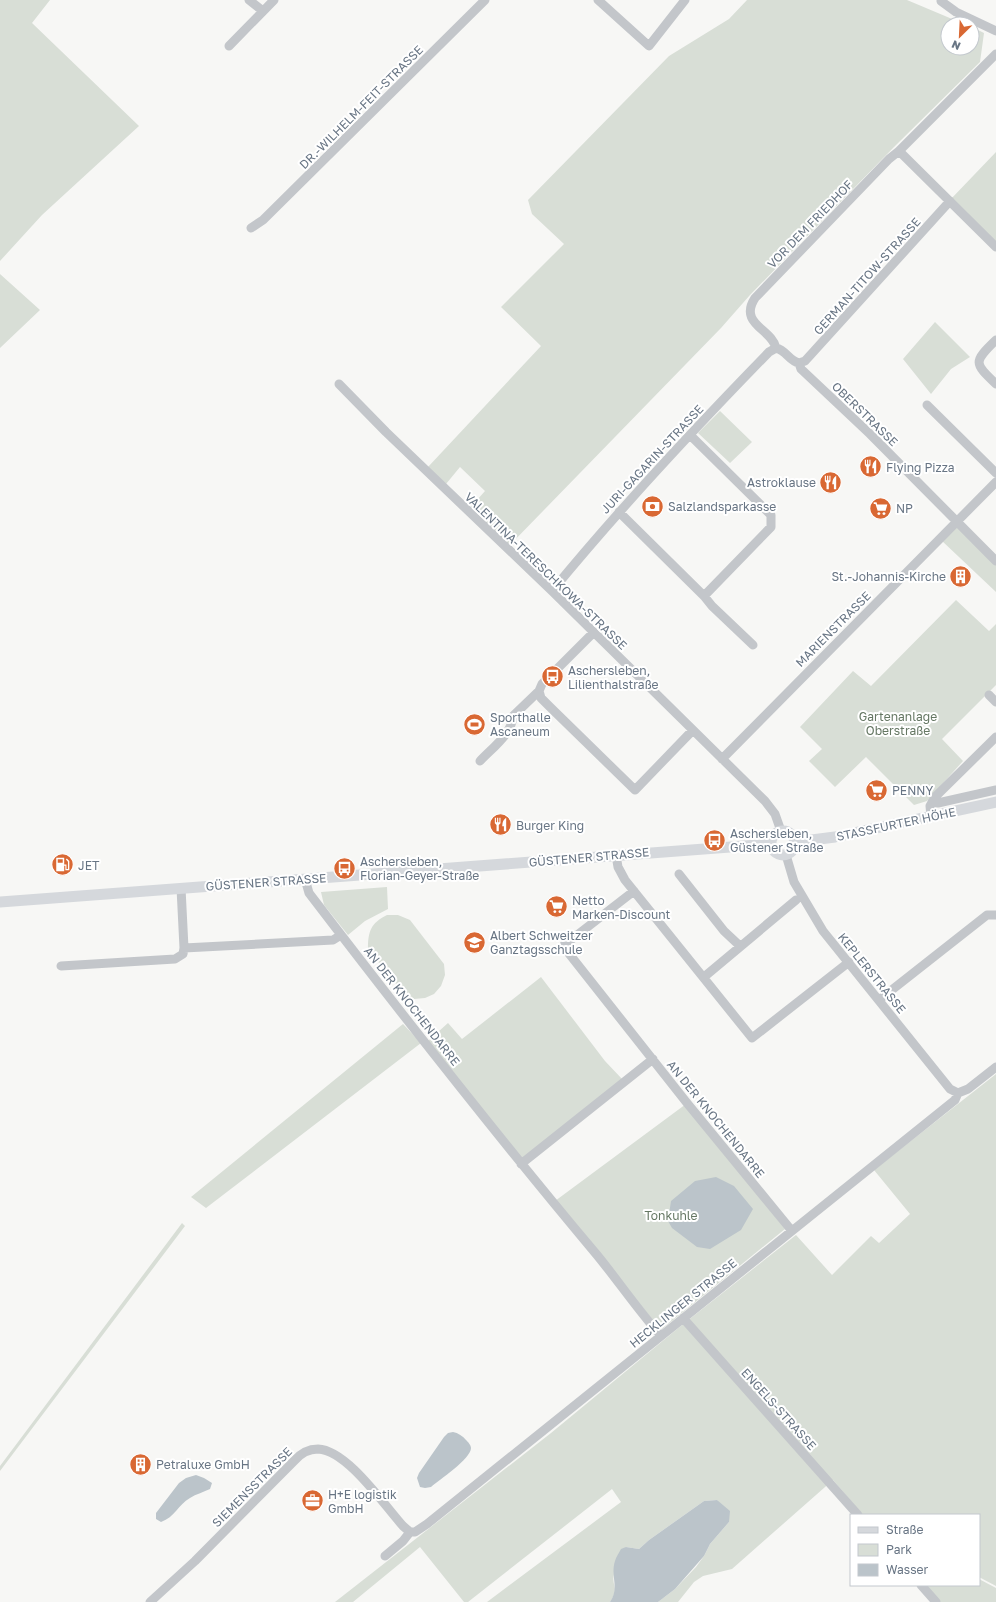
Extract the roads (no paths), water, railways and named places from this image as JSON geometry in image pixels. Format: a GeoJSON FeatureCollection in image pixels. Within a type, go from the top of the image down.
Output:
{"type":"FeatureCollection","features":[{"type":"Feature","properties":{"kind":"main road","name":"STASSFURTER HÖHE"},"geometry":{"type":"LineString","coordinates":[[796,842],[826,839],[996,802]]}},
{"type":"Feature","properties":{"kind":"main road"},"geometry":{"type":"LineString","coordinates":[[780,831],[787,831],[791,833],[796,842],[793,850],[786,855],[776,853],[772,849],[771,844],[773,836],[780,831]]}},
{"type":"Feature","properties":{"kind":"main road","name":"GÜSTENER STRASSE"},"geometry":{"type":"LineString","coordinates":[[0,902],[616,854],[771,844]]}},
{"type":"Feature","properties":{"kind":"street"},"geometry":{"type":"LineString","coordinates":[[249,0],[263,10]]}},
{"type":"Feature","properties":{"kind":"street"},"geometry":{"type":"LineString","coordinates":[[229,46],[274,0]]}},
{"type":"Feature","properties":{"kind":"street","name":"DR.-WILHELM-FEIT-STRASSE"},"geometry":{"type":"LineString","coordinates":[[251,228],[263,220],[485,0]]}},
{"type":"Feature","properties":{"kind":"street"},"geometry":{"type":"LineString","coordinates":[[598,0],[649,46],[683,1]]}},
{"type":"Feature","properties":{"kind":"street"},"geometry":{"type":"LineString","coordinates":[[939,0],[956,12],[996,31]]}},
{"type":"Feature","properties":{"kind":"street","name":"VOR DEM FRIEDHOF"},"geometry":{"type":"LineString","coordinates":[[753,320],[751,316],[751,307],[755,298],[889,159],[899,151],[996,54]]}},
{"type":"Feature","properties":{"kind":"street"},"geometry":{"type":"LineString","coordinates":[[899,151],[996,248]]}},
{"type":"Feature","properties":{"kind":"street","name":"GERMAN-TITOW-STRASSE"},"geometry":{"type":"LineString","coordinates":[[799,363],[805,360],[816,350],[950,201]]}},
{"type":"Feature","properties":{"kind":"street","name":"OBERSTRASSE"},"geometry":{"type":"LineString","coordinates":[[753,320],[774,342],[776,348],[782,350],[793,361],[799,363],[801,369],[996,561]]}},
{"type":"Feature","properties":{"kind":"street"},"geometry":{"type":"LineString","coordinates":[[996,340],[981,354],[978,365],[980,369],[996,384]]}},
{"type":"Feature","properties":{"kind":"street","name":"JURI-GAGARIN-STRASSE"},"geometry":{"type":"LineString","coordinates":[[552,592],[619,512],[690,435],[770,352],[776,348]]}},
{"type":"Feature","properties":{"kind":"street","name":"VALENTINA-TERESCHKOWA-STRASSE"},"geometry":{"type":"LineString","coordinates":[[339,384],[386,432],[552,592],[771,808],[775,814],[780,831]]}},
{"type":"Feature","properties":{"kind":"street"},"geometry":{"type":"LineString","coordinates":[[927,405],[996,473]]}},
{"type":"Feature","properties":{"kind":"street"},"geometry":{"type":"LineString","coordinates":[[690,435],[771,515],[771,527],[704,596]]}},
{"type":"Feature","properties":{"kind":"street","name":"MARIENSTRASSE"},"geometry":{"type":"LineString","coordinates":[[722,759],[996,482]]}},
{"type":"Feature","properties":{"kind":"street"},"geometry":{"type":"LineString","coordinates":[[619,512],[704,596],[712,606],[753,645]]}},
{"type":"Feature","properties":{"kind":"street"},"geometry":{"type":"LineString","coordinates":[[480,761],[512,725],[513,716],[539,691],[542,684],[593,633]]}},
{"type":"Feature","properties":{"kind":"street"},"geometry":{"type":"LineString","coordinates":[[539,691],[541,698],[635,790],[692,731]]}},
{"type":"Feature","properties":{"kind":"street"},"geometry":{"type":"LineString","coordinates":[[989,696],[996,702]]}},
{"type":"Feature","properties":{"kind":"street"},"geometry":{"type":"LineString","coordinates":[[930,816],[930,809],[935,797],[996,737]]}},
{"type":"Feature","properties":{"kind":"street","name":"STASSFURTER HÖHE"},"geometry":{"type":"LineString","coordinates":[[932,802],[938,803],[996,790]]}},
{"type":"Feature","properties":{"kind":"street"},"geometry":{"type":"LineString","coordinates":[[616,854],[616,862],[622,875],[752,1038],[849,962]]}},
{"type":"Feature","properties":{"kind":"street","name":"KEPLERSTRASSE"},"geometry":{"type":"LineString","coordinates":[[786,855],[796,886],[823,931],[950,1089],[958,1093]]}},
{"type":"Feature","properties":{"kind":"street"},"geometry":{"type":"LineString","coordinates":[[679,874],[724,931],[740,946]]}},
{"type":"Feature","properties":{"kind":"street","name":"AN DER KNOCHENDARRE"},"geometry":{"type":"LineString","coordinates":[[305,879],[308,891],[341,935],[521,1164],[608,1268],[661,1336]]}},
{"type":"Feature","properties":{"kind":"street"},"geometry":{"type":"LineString","coordinates":[[61,966],[175,959],[183,954],[181,888]]}},
{"type":"Feature","properties":{"kind":"street"},"geometry":{"type":"LineString","coordinates":[[634,891],[563,946],[652,1059]]}},
{"type":"Feature","properties":{"kind":"street"},"geometry":{"type":"LineString","coordinates":[[704,977],[796,900]]}},
{"type":"Feature","properties":{"kind":"street"},"geometry":{"type":"LineString","coordinates":[[879,1000],[988,915],[996,915]]}},
{"type":"Feature","properties":{"kind":"street"},"geometry":{"type":"LineString","coordinates":[[184,948],[333,940],[341,935]]}},
{"type":"Feature","properties":{"kind":"street","name":"AN DER KNOCHENDARRE"},"geometry":{"type":"LineString","coordinates":[[521,1164],[652,1059],[792,1231]]}},
{"type":"Feature","properties":{"kind":"street","name":"HECKLINGER STRASSE"},"geometry":{"type":"LineString","coordinates":[[385,1556],[403,1541],[410,1532],[415,1532],[427,1524],[954,1101],[958,1093],[968,1089],[996,1067]]}},
{"type":"Feature","properties":{"kind":"street","name":"ENGELS-STRASSE"},"geometry":{"type":"LineString","coordinates":[[683,1318],[857,1514]]}},
{"type":"Feature","properties":{"kind":"street","name":"SIEMENSSTRASSE"},"geometry":{"type":"LineString","coordinates":[[150,1602],[195,1561],[300,1455],[309,1450],[318,1449],[329,1452],[343,1459],[402,1526],[410,1532]]}},
{"type":"Feature","properties":{"kind":"street"},"geometry":{"type":"LineString","coordinates":[[922,1586],[936,1602]]}},
{"type":"Feature","properties":{"kind":"water"},"geometry":{"type":"Polygon","coordinates":[[[716,1177],[734,1186],[753,1209],[741,1230],[710,1249],[697,1247],[672,1228],[668,1221],[671,1201],[695,1181],[716,1177]]]}},
{"type":"Feature","properties":{"kind":"water"},"geometry":{"type":"Polygon","coordinates":[[[453,1432],[462,1436],[468,1443],[471,1448],[470,1453],[454,1469],[431,1487],[420,1487],[417,1478],[419,1473],[444,1437],[448,1433],[453,1432]]]}},
{"type":"Feature","properties":{"kind":"water"},"geometry":{"type":"Polygon","coordinates":[[[196,1475],[212,1483],[210,1489],[195,1495],[186,1501],[166,1520],[161,1522],[156,1519],[156,1513],[179,1483],[186,1478],[196,1475]]]}},
{"type":"Feature","properties":{"kind":"water"},"geometry":{"type":"Polygon","coordinates":[[[717,1500],[730,1511],[729,1522],[710,1544],[704,1556],[675,1589],[658,1602],[610,1602],[613,1597],[615,1587],[614,1566],[621,1549],[626,1547],[639,1549],[649,1540],[704,1501],[717,1500]]]}},
{"type":"Feature","properties":{"kind":"place","name":"Flying Pizza"},"geometry":{"type":"Point","coordinates":[871,467]}},
{"type":"Feature","properties":{"kind":"place","name":"Astroklause"},"geometry":{"type":"Point","coordinates":[831,482]}},
{"type":"Feature","properties":{"kind":"place","name":"Salzlandsparkasse"},"geometry":{"type":"Point","coordinates":[653,506]}},
{"type":"Feature","properties":{"kind":"place","name":"NP"},"geometry":{"type":"Point","coordinates":[880,508]}},
{"type":"Feature","properties":{"kind":"place","name":"St.-Johannis-Kirche"},"geometry":{"type":"Point","coordinates":[961,576]}},
{"type":"Feature","properties":{"kind":"place","name":"Aschersleben, Lilienthalstraße"},"geometry":{"type":"Point","coordinates":[553,677]}},
{"type":"Feature","properties":{"kind":"place","name":"Sporthalle Ascaneum"},"geometry":{"type":"Point","coordinates":[475,724]}},
{"type":"Feature","properties":{"kind":"place","name":"PENNY"},"geometry":{"type":"Point","coordinates":[876,790]}},
{"type":"Feature","properties":{"kind":"place","name":"Burger King"},"geometry":{"type":"Point","coordinates":[500,825]}},
{"type":"Feature","properties":{"kind":"place","name":"Aschersleben, Güstener Straße"},"geometry":{"type":"Point","coordinates":[715,840]}},
{"type":"Feature","properties":{"kind":"place","name":"JET"},"geometry":{"type":"Point","coordinates":[63,865]}},
{"type":"Feature","properties":{"kind":"place","name":"Aschersleben, Florian-Geyer-Straße"},"geometry":{"type":"Point","coordinates":[344,868]}},
{"type":"Feature","properties":{"kind":"place","name":"Netto Marken-Discount"},"geometry":{"type":"Point","coordinates":[557,907]}},
{"type":"Feature","properties":{"kind":"place","name":"Albert Schweitzer Ganztagsschule"},"geometry":{"type":"Point","coordinates":[474,942]}},
{"type":"Feature","properties":{"kind":"place","name":"Petraluxe GmbH"},"geometry":{"type":"Point","coordinates":[140,1464]}},
{"type":"Feature","properties":{"kind":"place","name":"H+E logistik GmbH"},"geometry":{"type":"Point","coordinates":[313,1501]}},
{"type":"Feature","properties":{"kind":"park label","name":"Gartenanlage Oberstraße"},"geometry":{"type":"Point","coordinates":[898,723]}},
{"type":"Feature","properties":{"kind":"park label","name":"Tonkuhle"},"geometry":{"type":"Point","coordinates":[671,1215]}}]}
